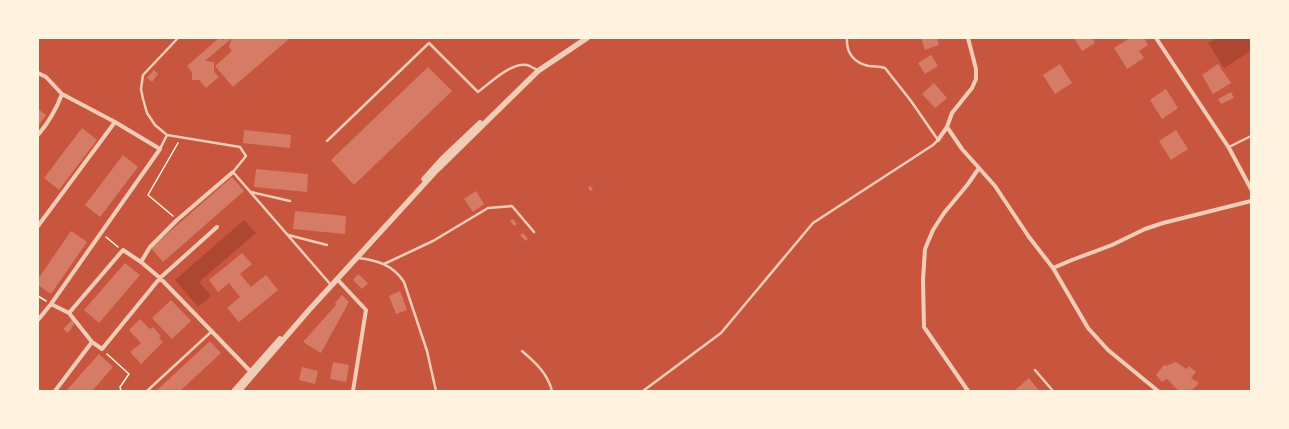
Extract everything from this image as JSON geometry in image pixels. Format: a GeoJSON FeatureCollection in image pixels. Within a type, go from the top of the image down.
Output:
{"type":"FeatureCollection","features":[{"type":"Feature","properties":{"kind":"street"},"geometry":{"type":"LineString","coordinates":[[240,391],[252,374],[330,284],[442,160],[537,70],[581,38]]}},
{"type":"Feature","properties":{"kind":"street"},"geometry":{"type":"LineString","coordinates":[[330,284],[337,279],[357,258],[436,171],[537,70],[587,38]]}},
{"type":"Feature","properties":{"kind":"street"},"geometry":{"type":"LineString","coordinates":[[938,140],[947,127],[952,113],[972,88],[976,79],[976,69],[968,38]]}},
{"type":"Feature","properties":{"kind":"street"},"geometry":{"type":"LineString","coordinates":[[1156,38],[1229,148],[1251,189]]}},
{"type":"Feature","properties":{"kind":"street"},"geometry":{"type":"LineString","coordinates":[[38,73],[46,77],[62,94],[115,122],[160,150],[51,304],[38,320]]}},
{"type":"Feature","properties":{"kind":"street"},"geometry":{"type":"LineString","coordinates":[[38,135],[51,119],[62,94]]}},
{"type":"Feature","properties":{"kind":"street"},"geometry":{"type":"LineString","coordinates":[[38,226],[115,122]]}},
{"type":"Feature","properties":{"kind":"street"},"geometry":{"type":"LineString","coordinates":[[947,127],[962,149],[995,186],[1029,237],[1053,268],[1088,328],[1108,350],[1158,391]]}},
{"type":"Feature","properties":{"kind":"street"},"geometry":{"type":"LineString","coordinates":[[968,391],[924,327],[923,280],[925,248],[933,230],[944,213],[979,168]]}},
{"type":"Feature","properties":{"kind":"street"},"geometry":{"type":"LineString","coordinates":[[141,262],[150,247],[177,220],[233,172]]}},
{"type":"Feature","properties":{"kind":"street"},"geometry":{"type":"LineString","coordinates":[[1053,268],[1157,225],[1251,201]]}},
{"type":"Feature","properties":{"kind":"street"},"geometry":{"type":"LineString","coordinates":[[51,304],[69,313],[92,342],[102,349],[160,278],[217,227]]}},
{"type":"Feature","properties":{"kind":"street"},"geometry":{"type":"LineString","coordinates":[[69,313],[123,250],[141,262],[160,278],[252,374]]}},
{"type":"Feature","properties":{"kind":"street"},"geometry":{"type":"LineString","coordinates":[[337,279],[366,310],[352,391]]}},
{"type":"Feature","properties":{"kind":"street"},"geometry":{"type":"LineString","coordinates":[[55,391],[92,342]]}},
{"type":"Feature","properties":{"kind":"street"},"geometry":{"type":"LineString","coordinates":[[234,391],[252,374]]}},
{"type":"Feature","properties":{"kind":"lane"},"geometry":{"type":"LineString","coordinates":[[178,38],[143,75],[141,89],[147,113],[155,125],[167,135],[240,147],[246,156],[233,172],[330,284]]}},
{"type":"Feature","properties":{"kind":"lane"},"geometry":{"type":"LineString","coordinates":[[644,391],[721,333],[813,223],[933,145],[938,140],[911,101],[885,68],[879,66],[869,66],[850,57],[846,44],[847,38]]}},
{"type":"Feature","properties":{"kind":"lane"},"geometry":{"type":"LineString","coordinates":[[327,141],[428,43],[478,92],[508,70],[519,64],[528,65],[537,70]]}},
{"type":"Feature","properties":{"kind":"lane"},"geometry":{"type":"LineString","coordinates":[[160,150],[167,135]]}},
{"type":"Feature","properties":{"kind":"lane"},"geometry":{"type":"LineString","coordinates":[[1229,148],[1251,136]]}},
{"type":"Feature","properties":{"kind":"lane"},"geometry":{"type":"LineString","coordinates":[[250,192],[290,201]]}},
{"type":"Feature","properties":{"kind":"lane"},"geometry":{"type":"LineString","coordinates":[[384,264],[434,241],[488,208],[512,206],[534,232]]}},
{"type":"Feature","properties":{"kind":"lane"},"geometry":{"type":"LineString","coordinates":[[288,235],[327,245]]}},
{"type":"Feature","properties":{"kind":"lane"},"geometry":{"type":"LineString","coordinates":[[357,258],[373,260],[384,264],[398,273],[404,282],[427,351],[436,391]]}},
{"type":"Feature","properties":{"kind":"lane"},"geometry":{"type":"LineString","coordinates":[[147,391],[211,332]]}},
{"type":"Feature","properties":{"kind":"lane"},"geometry":{"type":"LineString","coordinates":[[522,352],[532,359],[544,373],[552,391]]}},
{"type":"Feature","properties":{"kind":"lane"},"geometry":{"type":"LineString","coordinates":[[1035,370],[1052,391]]}},
{"type":"Feature","properties":{"kind":"path"},"geometry":{"type":"LineString","coordinates":[[177,220],[148,195],[182,137]]}},
{"type":"Feature","properties":{"kind":"path"},"geometry":{"type":"LineString","coordinates":[[101,233],[123,250]]}},
{"type":"Feature","properties":{"kind":"path"},"geometry":{"type":"LineString","coordinates":[[102,349],[129,374],[120,386],[121,391]]}},
{"type":"Feature","properties":{"kind":"shaded area"},"geometry":{"type":"Polygon","coordinates":[[[1217,38],[1251,38],[1251,51],[1224,68],[1208,43],[1217,38]]]}},
{"type":"Feature","properties":{"kind":"shaded area"},"geometry":{"type":"Polygon","coordinates":[[[244,220],[256,233],[199,282],[211,296],[198,307],[175,280],[244,220]]]}},
{"type":"Feature","properties":{"kind":"building"},"geometry":{"type":"Polygon","coordinates":[[[219,38],[223,40],[225,38],[232,38],[205,61],[214,62],[214,72],[219,77],[206,88],[199,80],[192,80],[192,72],[187,66],[219,38]]]}},
{"type":"Feature","properties":{"kind":"building"},"geometry":{"type":"Polygon","coordinates":[[[232,38],[290,38],[233,87],[215,66],[232,51],[229,47],[232,38]]]}},
{"type":"Feature","properties":{"kind":"building"},"geometry":{"type":"Polygon","coordinates":[[[921,38],[937,38],[939,45],[925,50],[921,38]]]}},
{"type":"Feature","properties":{"kind":"building"},"geometry":{"type":"Polygon","coordinates":[[[1074,38],[1092,38],[1095,43],[1082,51],[1074,38]]]}},
{"type":"Feature","properties":{"kind":"building"},"geometry":{"type":"Polygon","coordinates":[[[1130,38],[1144,38],[1148,45],[1139,51],[1144,58],[1127,69],[1114,48],[1130,38]]]}},
{"type":"Feature","properties":{"kind":"building"},"geometry":{"type":"Polygon","coordinates":[[[931,55],[938,66],[925,74],[918,63],[931,55]]]}},
{"type":"Feature","properties":{"kind":"building"},"geometry":{"type":"Polygon","coordinates":[[[1060,64],[1072,83],[1055,94],[1043,75],[1060,64]]]}},
{"type":"Feature","properties":{"kind":"building"},"geometry":{"type":"Polygon","coordinates":[[[1218,64],[1231,83],[1213,94],[1202,75],[1218,64]]]}},
{"type":"Feature","properties":{"kind":"building"},"geometry":{"type":"Polygon","coordinates":[[[428,67],[452,91],[354,185],[331,160],[428,67]]]}},
{"type":"Feature","properties":{"kind":"building"},"geometry":{"type":"Polygon","coordinates":[[[154,70],[158,74],[152,82],[147,78],[154,70]]]}},
{"type":"Feature","properties":{"kind":"building"},"geometry":{"type":"Polygon","coordinates":[[[934,83],[947,98],[935,108],[922,94],[934,83]]]}},
{"type":"Feature","properties":{"kind":"building"},"geometry":{"type":"Polygon","coordinates":[[[1166,89],[1178,108],[1162,119],[1150,100],[1166,89]]]}},
{"type":"Feature","properties":{"kind":"building"},"geometry":{"type":"Polygon","coordinates":[[[1231,92],[1234,98],[1221,104],[1218,99],[1231,92]]]}},
{"type":"Feature","properties":{"kind":"building"},"geometry":{"type":"Polygon","coordinates":[[[38,109],[46,115],[38,126],[38,109]]]}},
{"type":"Feature","properties":{"kind":"building"},"geometry":{"type":"Polygon","coordinates":[[[82,128],[97,140],[59,190],[44,178],[82,128]]]}},
{"type":"Feature","properties":{"kind":"building"},"geometry":{"type":"Polygon","coordinates":[[[244,130],[291,135],[290,148],[243,143],[244,130]]]}},
{"type":"Feature","properties":{"kind":"building"},"geometry":{"type":"Polygon","coordinates":[[[1176,130],[1188,149],[1171,160],[1159,141],[1176,130]]]}},
{"type":"Feature","properties":{"kind":"building"},"geometry":{"type":"Polygon","coordinates":[[[123,155],[138,167],[100,217],[85,205],[123,155]]]}},
{"type":"Feature","properties":{"kind":"building"},"geometry":{"type":"Polygon","coordinates":[[[256,169],[308,174],[307,192],[254,187],[256,169]]]}},
{"type":"Feature","properties":{"kind":"building"},"geometry":{"type":"Polygon","coordinates":[[[232,177],[244,191],[163,262],[151,248],[232,177]]]}},
{"type":"Feature","properties":{"kind":"building"},"geometry":{"type":"Polygon","coordinates":[[[591,186],[593,190],[590,191],[588,187],[591,186]]]}},
{"type":"Feature","properties":{"kind":"building"},"geometry":{"type":"Polygon","coordinates":[[[476,191],[484,204],[473,212],[464,199],[476,191]]]}},
{"type":"Feature","properties":{"kind":"building"},"geometry":{"type":"Polygon","coordinates":[[[295,211],[346,216],[345,234],[293,229],[295,211]]]}},
{"type":"Feature","properties":{"kind":"building"},"geometry":{"type":"Polygon","coordinates":[[[513,219],[517,224],[514,226],[510,221],[513,219]]]}},
{"type":"Feature","properties":{"kind":"building"},"geometry":{"type":"Polygon","coordinates":[[[71,231],[87,242],[51,294],[38,285],[38,279],[71,231]]]}},
{"type":"Feature","properties":{"kind":"building"},"geometry":{"type":"Polygon","coordinates":[[[523,233],[528,239],[525,241],[520,235],[523,233]]]}},
{"type":"Feature","properties":{"kind":"building"},"geometry":{"type":"Polygon","coordinates":[[[242,253],[252,264],[240,274],[251,287],[266,275],[278,290],[239,322],[227,308],[240,297],[229,283],[218,292],[209,280],[242,253]]]}},
{"type":"Feature","properties":{"kind":"building"},"geometry":{"type":"Polygon","coordinates":[[[125,263],[140,275],[99,323],[84,310],[125,263]]]}},
{"type":"Feature","properties":{"kind":"building"},"geometry":{"type":"Polygon","coordinates":[[[358,274],[368,283],[362,289],[353,280],[358,274]]]}},
{"type":"Feature","properties":{"kind":"building"},"geometry":{"type":"Polygon","coordinates":[[[400,291],[407,310],[396,314],[389,296],[400,291]]]}},
{"type":"Feature","properties":{"kind":"building"},"geometry":{"type":"Polygon","coordinates":[[[342,295],[349,302],[321,353],[303,342],[336,305],[335,303],[342,295]]]}},
{"type":"Feature","properties":{"kind":"building"},"geometry":{"type":"Polygon","coordinates":[[[171,300],[191,321],[172,339],[152,318],[171,300]]]}},
{"type":"Feature","properties":{"kind":"building"},"geometry":{"type":"Polygon","coordinates":[[[73,319],[74,324],[68,333],[63,329],[73,319]]]}},
{"type":"Feature","properties":{"kind":"building"},"geometry":{"type":"Polygon","coordinates":[[[140,319],[150,329],[153,327],[161,336],[159,338],[163,342],[141,364],[130,352],[141,343],[129,330],[140,319]]]}},
{"type":"Feature","properties":{"kind":"building"},"geometry":{"type":"Polygon","coordinates":[[[210,341],[221,353],[180,391],[156,391],[210,341]]]}},
{"type":"Feature","properties":{"kind":"building"},"geometry":{"type":"Polygon","coordinates":[[[99,354],[113,367],[92,391],[66,391],[99,354]]]}},
{"type":"Feature","properties":{"kind":"building"},"geometry":{"type":"Polygon","coordinates":[[[333,362],[349,365],[346,382],[330,379],[333,362]]]}},
{"type":"Feature","properties":{"kind":"building"},"geometry":{"type":"Polygon","coordinates":[[[1176,362],[1186,369],[1189,366],[1196,372],[1191,378],[1199,383],[1191,391],[1179,391],[1167,379],[1162,382],[1156,375],[1164,365],[1167,366],[1176,362]]]}},
{"type":"Feature","properties":{"kind":"building"},"geometry":{"type":"Polygon","coordinates":[[[302,367],[318,371],[315,384],[299,380],[302,367]]]}},
{"type":"Feature","properties":{"kind":"building"},"geometry":{"type":"Polygon","coordinates":[[[1029,378],[1039,391],[1014,391],[1029,378]]]}}]}
